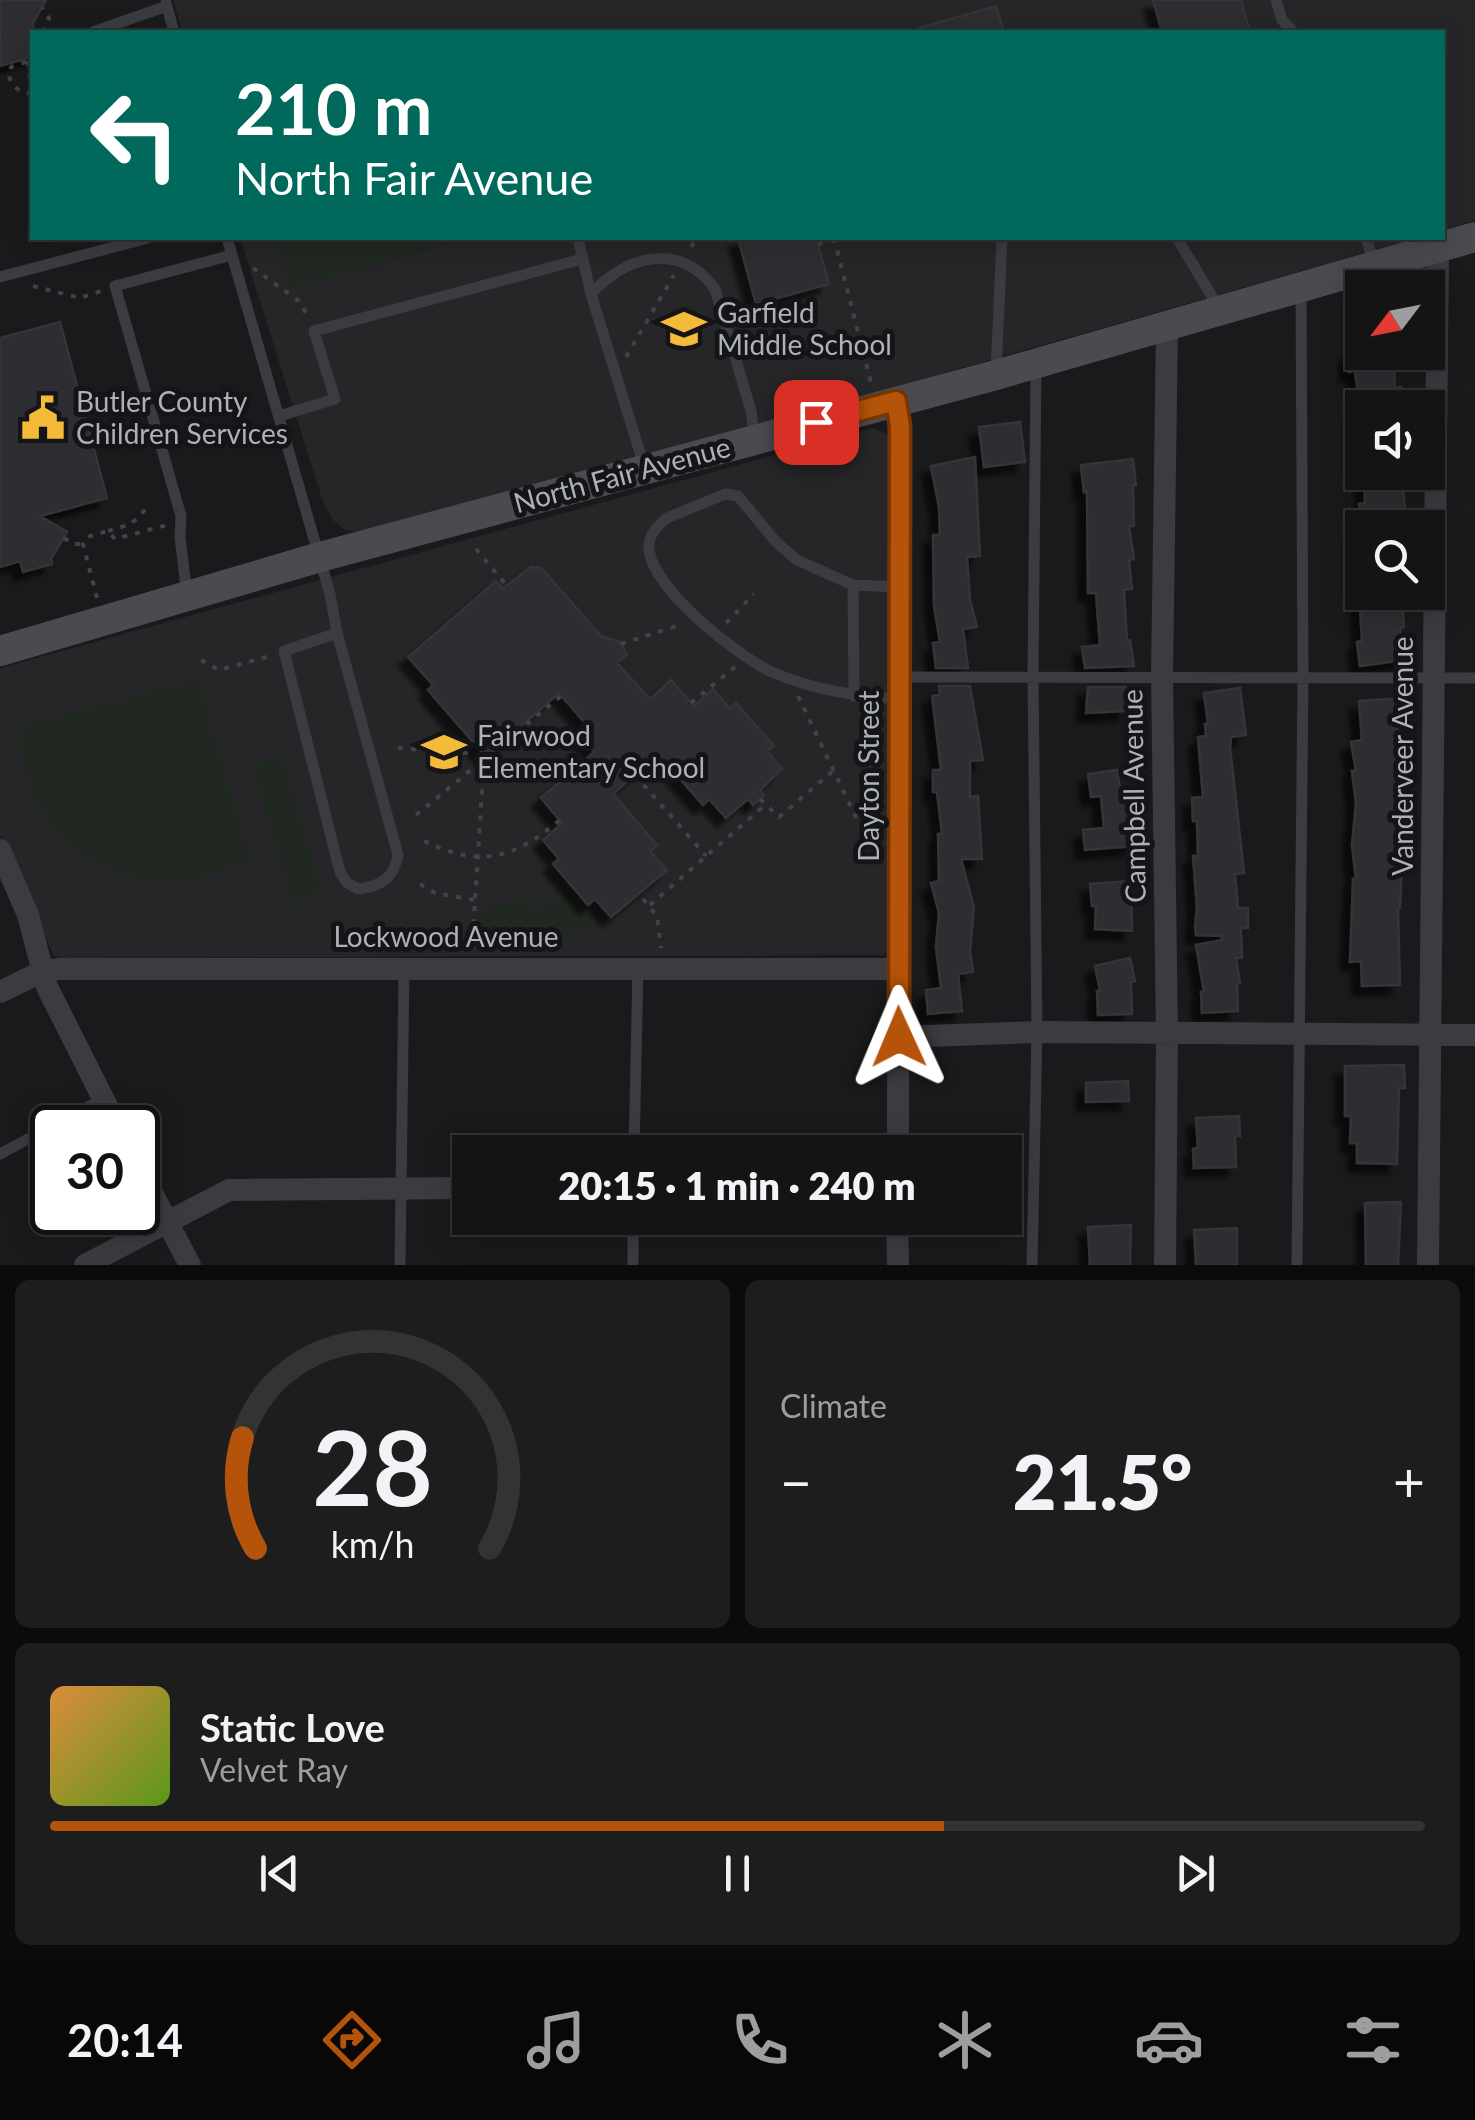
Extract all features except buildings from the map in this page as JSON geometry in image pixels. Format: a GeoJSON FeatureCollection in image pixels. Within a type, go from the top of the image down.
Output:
{"type":"FeatureCollection","features":[{"type":"Feature","properties":{"kind":"street","name":"North Fair Avenue"},"geometry":{"type":"LineString","coordinates":[[0,651],[320,557],[755,439],[885,397],[996,375],[1301,289],[1371,252],[1438,248],[1475,237]]}},
{"type":"Feature","properties":{"kind":"street","name":"Vanderveer Avenue"},"geometry":{"type":"LineString","coordinates":[[1428,1265],[1438,248]]}},
{"type":"Feature","properties":{"kind":"street","name":"Campbell Avenue"},"geometry":{"type":"LineString","coordinates":[[1165,1265],[1167,1035],[1162,676],[1167,327]]}},
{"type":"Feature","properties":{"kind":"street","name":"Dayton Street"},"geometry":{"type":"LineString","coordinates":[[885,397],[900,426],[898,1135]]}},
{"type":"Feature","properties":{"kind":"street"},"geometry":{"type":"LineString","coordinates":[[0,850],[28,915],[41,972],[106,1105]]}},
{"type":"Feature","properties":{"kind":"street","name":"Lockwood Avenue"},"geometry":{"type":"LineString","coordinates":[[0,992],[55,969],[898,968]]}},
{"type":"Feature","properties":{"kind":"street"},"geometry":{"type":"LineString","coordinates":[[899,1037],[1037,1032],[1475,1035]]}},
{"type":"Feature","properties":{"kind":"street"},"geometry":{"type":"LineString","coordinates":[[84,1265],[229,1190],[452,1188]]}},
{"type":"Feature","properties":{"kind":"street"},"geometry":{"type":"LineString","coordinates":[[160,1210],[190,1265]]}},
{"type":"Feature","properties":{"kind":"street"},"geometry":{"type":"LineString","coordinates":[[898,1235],[898,1265]]}},
{"type":"Feature","properties":{"kind":"lane"},"geometry":{"type":"LineString","coordinates":[[1276,0],[1282,20],[1292,30]]}},
{"type":"Feature","properties":{"kind":"lane"},"geometry":{"type":"LineString","coordinates":[[98,30],[166,3],[173,30]]}},
{"type":"Feature","properties":{"kind":"lane"},"geometry":{"type":"LineString","coordinates":[[0,277],[101,243],[129,240]]}},
{"type":"Feature","properties":{"kind":"lane"},"geometry":{"type":"LineString","coordinates":[[227,240],[320,557],[398,855],[389,880],[358,889],[346,883],[340,872],[284,651],[337,633]]}},
{"type":"Feature","properties":{"kind":"lane"},"geometry":{"type":"LineString","coordinates":[[578,240],[645,469]]}},
{"type":"Feature","properties":{"kind":"lane"},"geometry":{"type":"LineString","coordinates":[[996,375],[1002,240]]}},
{"type":"Feature","properties":{"kind":"lane"},"geometry":{"type":"LineString","coordinates":[[1178,240],[1221,312]]}},
{"type":"Feature","properties":{"kind":"lane"},"geometry":{"type":"LineString","coordinates":[[187,597],[181,516],[115,286],[232,255]]}},
{"type":"Feature","properties":{"kind":"lane"},"geometry":{"type":"LineString","coordinates":[[279,416],[335,399],[314,330],[582,258]]}},
{"type":"Feature","properties":{"kind":"lane"},"geometry":{"type":"LineString","coordinates":[[591,294],[609,274],[632,262],[682,262],[703,273],[714,289],[751,412],[755,439]]}},
{"type":"Feature","properties":{"kind":"lane"},"geometry":{"type":"LineString","coordinates":[[1297,1265],[1303,677],[1301,289]]}},
{"type":"Feature","properties":{"kind":"lane"},"geometry":{"type":"LineString","coordinates":[[1032,1265],[1037,1032],[1036,364]]}},
{"type":"Feature","properties":{"kind":"lane"},"geometry":{"type":"LineString","coordinates":[[900,587],[853,585],[798,560],[776,542],[738,496],[725,494],[667,518],[650,540],[649,551],[656,567],[714,636],[774,673],[854,696],[899,688],[1034,677],[1475,678]]}},
{"type":"Feature","properties":{"kind":"lane"},"geometry":{"type":"LineString","coordinates":[[853,585],[854,696]]}},
{"type":"Feature","properties":{"kind":"lane"},"geometry":{"type":"LineString","coordinates":[[400,1265],[404,967]]}},
{"type":"Feature","properties":{"kind":"lane"},"geometry":{"type":"LineString","coordinates":[[634,1135],[638,967]]}},
{"type":"Feature","properties":{"kind":"lane"},"geometry":{"type":"LineString","coordinates":[[0,1154],[104,1100]]}},
{"type":"Feature","properties":{"kind":"lane"},"geometry":{"type":"LineString","coordinates":[[633,1235],[633,1265]]}},
{"type":"Feature","properties":{"kind":"path"},"geometry":{"type":"LineString","coordinates":[[43,8],[49,18],[43,30]]}},
{"type":"Feature","properties":{"kind":"path"},"geometry":{"type":"LineString","coordinates":[[30,60],[11,67],[8,73],[17,90],[30,92]]}},
{"type":"Feature","properties":{"kind":"path"},"geometry":{"type":"LineString","coordinates":[[691,247],[696,240]]}},
{"type":"Feature","properties":{"kind":"path"},"geometry":{"type":"LineString","coordinates":[[818,244],[829,240]]}},
{"type":"Feature","properties":{"kind":"path"},"geometry":{"type":"LineString","coordinates":[[835,240],[885,397]]}},
{"type":"Feature","properties":{"kind":"path"},"geometry":{"type":"LineString","coordinates":[[232,255],[299,300],[314,330]]}},
{"type":"Feature","properties":{"kind":"path"},"geometry":{"type":"LineString","coordinates":[[616,374],[675,274]]}},
{"type":"Feature","properties":{"kind":"path"},"geometry":{"type":"LineString","coordinates":[[30,285],[80,298],[115,286]]}},
{"type":"Feature","properties":{"kind":"path"},"geometry":{"type":"LineString","coordinates":[[98,598],[83,544],[87,536],[131,524],[147,508]]}},
{"type":"Feature","properties":{"kind":"path"},"geometry":{"type":"LineString","coordinates":[[108,531],[115,539],[170,524],[181,516]]}},
{"type":"Feature","properties":{"kind":"path"},"geometry":{"type":"LineString","coordinates":[[64,538],[72,544],[83,544]]}},
{"type":"Feature","properties":{"kind":"path"},"geometry":{"type":"LineString","coordinates":[[476,549],[506,586]]}},
{"type":"Feature","properties":{"kind":"path"},"geometry":{"type":"LineString","coordinates":[[723,626],[754,594]]}},
{"type":"Feature","properties":{"kind":"path"},"geometry":{"type":"LineString","coordinates":[[621,644],[683,624]]}},
{"type":"Feature","properties":{"kind":"path"},"geometry":{"type":"LineString","coordinates":[[201,660],[219,670],[284,651]]}},
{"type":"Feature","properties":{"kind":"path"},"geometry":{"type":"LineString","coordinates":[[691,703],[735,667]]}},
{"type":"Feature","properties":{"kind":"path"},"geometry":{"type":"LineString","coordinates":[[416,815],[561,696]]}},
{"type":"Feature","properties":{"kind":"path"},"geometry":{"type":"LineString","coordinates":[[798,696],[863,832],[880,854]]}},
{"type":"Feature","properties":{"kind":"path"},"geometry":{"type":"LineString","coordinates":[[398,748],[466,753],[484,760]]}},
{"type":"Feature","properties":{"kind":"path"},"geometry":{"type":"LineString","coordinates":[[472,952],[484,760]]}},
{"type":"Feature","properties":{"kind":"path"},"geometry":{"type":"LineString","coordinates":[[650,905],[762,802],[779,817],[833,771]]}},
{"type":"Feature","properties":{"kind":"path"},"geometry":{"type":"LineString","coordinates":[[635,775],[706,856]]}},
{"type":"Feature","properties":{"kind":"path"},"geometry":{"type":"LineString","coordinates":[[424,842],[478,858],[518,851],[560,820]]}},
{"type":"Feature","properties":{"kind":"path"},"geometry":{"type":"LineString","coordinates":[[420,884],[435,893],[475,900]]}},
{"type":"Feature","properties":{"kind":"path"},"geometry":{"type":"LineString","coordinates":[[644,899],[661,926],[661,952]]}},
{"type":"Feature","properties":{"kind":"shaded area"},"geometry":{"type":"Polygon","coordinates":[[[173,0],[1475,0],[1475,220],[1445,229],[1445,30],[181,30],[173,0]]]}},
{"type":"Feature","properties":{"kind":"shaded area","name":"Garfield Middle School"},"geometry":{"type":"Polygon","coordinates":[[[241,240],[1410,240],[874,393],[357,532],[345,530],[334,521],[324,505],[241,240]]]}},
{"type":"Feature","properties":{"kind":"shaded area"},"geometry":{"type":"Polygon","coordinates":[[[277,240],[465,240],[291,289],[277,240]]]}},
{"type":"Feature","properties":{"kind":"shaded area","name":"Fairwood Elementary School"},"geometry":{"type":"Polygon","coordinates":[[[873,428],[889,435],[888,950],[884,955],[59,958],[53,954],[0,835],[0,668],[873,428]]]}},
{"type":"Feature","properties":{"kind":"shaded area"},"geometry":{"type":"Polygon","coordinates":[[[199,678],[252,861],[178,882],[129,878],[106,869],[66,842],[50,824],[25,774],[17,726],[199,678]]]}},
{"type":"Feature","properties":{"kind":"shaded area"},"geometry":{"type":"Polygon","coordinates":[[[283,755],[321,887],[292,907],[251,764],[283,755]]]}},
{"type":"Feature","properties":{"kind":"shaded area"},"geometry":{"type":"Polygon","coordinates":[[[572,893],[594,923],[554,942],[546,922],[478,933],[479,908],[531,898],[535,910],[572,893]]]}},
{"type":"Feature","properties":{"kind":"place","name":"Garfield Middle School"},"geometry":{"type":"Point","coordinates":[684,329]}},
{"type":"Feature","properties":{"kind":"place","name":"Butler County Children Services"},"geometry":{"type":"Point","coordinates":[43,418]}},
{"type":"Feature","properties":{"kind":"place","name":"Fairwood Elementary School"},"geometry":{"type":"Point","coordinates":[444,752]}},
{"type":"Feature","properties":{"kind":"route"},"geometry":{"type":"LineString","coordinates":[[816,422],[896,401],[900,426],[899,1037]]}}]}
